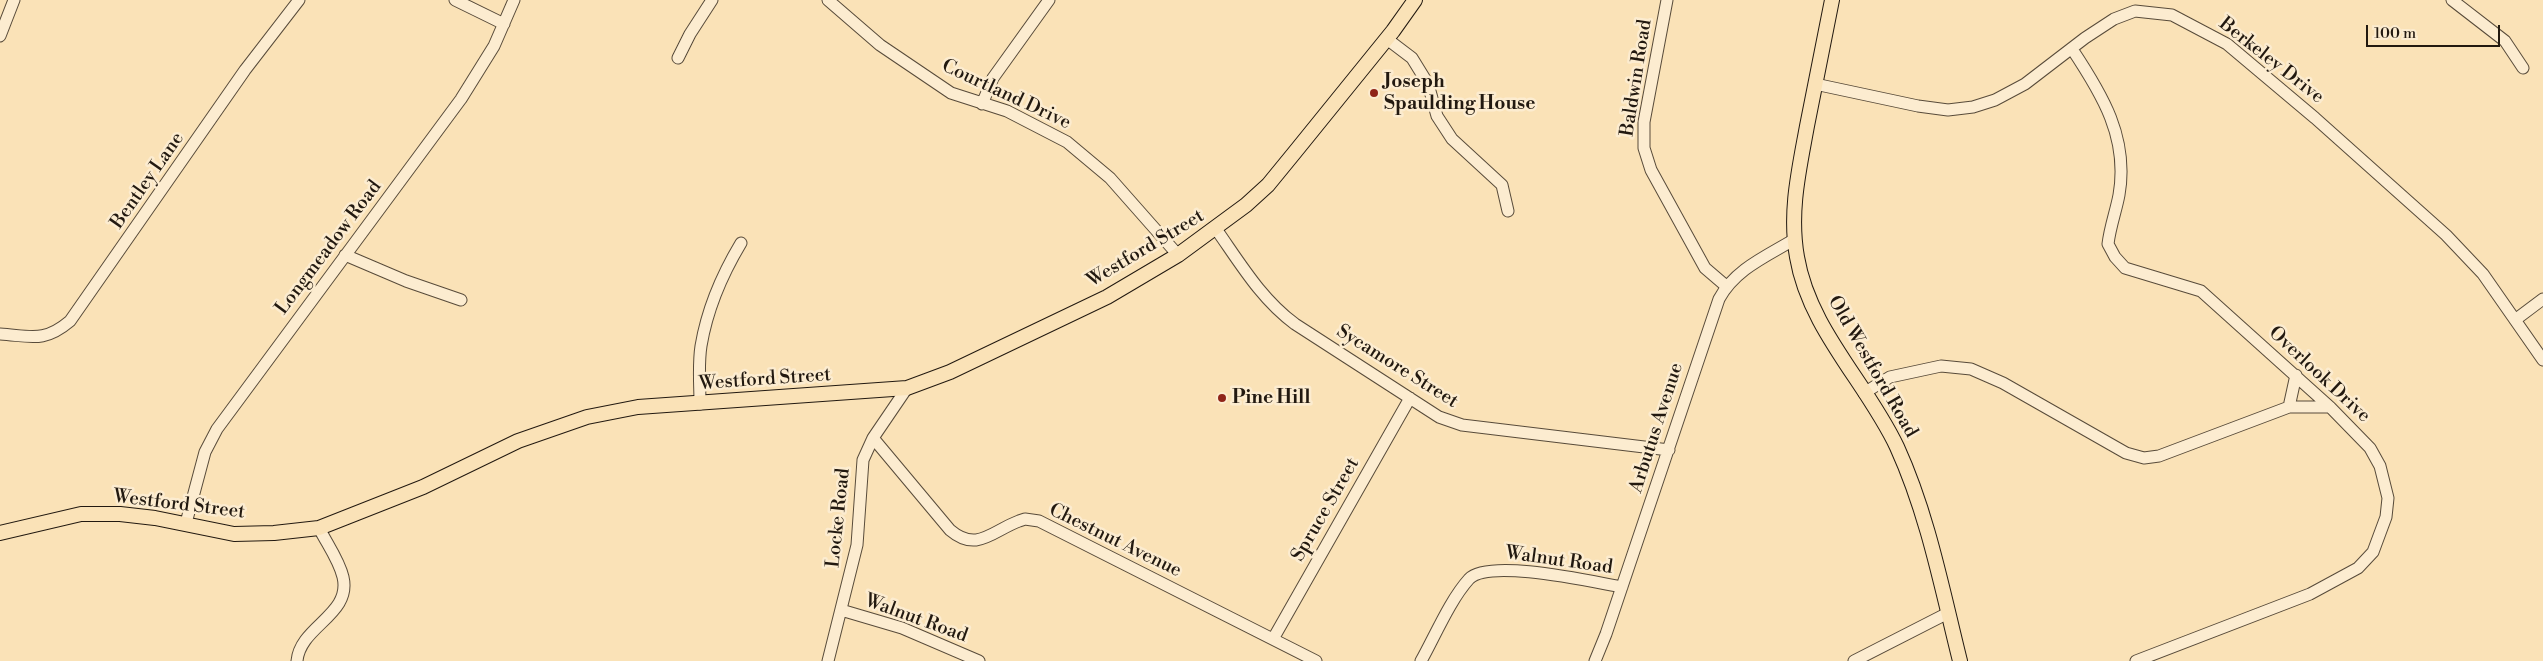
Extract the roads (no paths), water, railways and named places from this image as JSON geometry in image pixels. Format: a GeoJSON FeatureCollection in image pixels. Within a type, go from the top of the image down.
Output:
{"type":"FeatureCollection","features":[{"type":"Feature","properties":{"kind":"main road","name":"Westford Street"},"geometry":{"type":"LineString","coordinates":[[0,533],[81,514],[120,514],[186,522],[234,534],[274,533],[319,528],[396,499],[518,441],[566,423],[638,407],[907,388],[950,372],[1107,297],[1178,255],[1216,229],[1268,185],[1387,39],[1415,0]]}},
{"type":"Feature","properties":{"kind":"main road","name":"Old Westford Road"},"geometry":{"type":"LineString","coordinates":[[1832,0],[1792,215],[1797,258],[1814,306],[1834,344],[1896,446],[1913,488],[1929,534],[1960,661]]}},
{"type":"Feature","properties":{"kind":"street"},"geometry":{"type":"LineString","coordinates":[[0,36],[14,0]]}},
{"type":"Feature","properties":{"kind":"street","name":"Bentley Lane"},"geometry":{"type":"LineString","coordinates":[[0,334],[40,337],[55,334],[70,321],[245,70],[299,0]]}},
{"type":"Feature","properties":{"kind":"street"},"geometry":{"type":"LineString","coordinates":[[456,0],[504,24]]}},
{"type":"Feature","properties":{"kind":"street","name":"Longmeadow Road"},"geometry":{"type":"LineString","coordinates":[[186,522],[205,452],[216,429],[461,100],[480,72],[514,0]]}},
{"type":"Feature","properties":{"kind":"street"},"geometry":{"type":"LineString","coordinates":[[678,58],[690,34],[712,0]]}},
{"type":"Feature","properties":{"kind":"street","name":"Courtland Drive"},"geometry":{"type":"LineString","coordinates":[[828,0],[880,44],[951,92],[1007,112],[1045,130],[1067,142],[1092,160],[1178,255]]}},
{"type":"Feature","properties":{"kind":"street"},"geometry":{"type":"LineString","coordinates":[[982,104],[993,78],[1049,0]]}},
{"type":"Feature","properties":{"kind":"street","name":"Baldwin Road"},"geometry":{"type":"LineString","coordinates":[[1667,0],[1644,122],[1644,148],[1651,170],[1705,268],[1726,286]]}},
{"type":"Feature","properties":{"kind":"street"},"geometry":{"type":"LineString","coordinates":[[2452,0],[2505,42],[2523,68]]}},
{"type":"Feature","properties":{"kind":"street","name":"Berkeley Drive"},"geometry":{"type":"LineString","coordinates":[[1815,84],[1948,110],[1972,106],[1995,100],[2025,84],[2114,19],[2135,6],[2172,15],[2227,44],[2316,118],[2446,235],[2483,274],[2543,360]]}},
{"type":"Feature","properties":{"kind":"street"},"geometry":{"type":"LineString","coordinates":[[1387,39],[1412,58],[1428,84],[1437,116],[1452,139],[1502,186],[1508,211]]}},
{"type":"Feature","properties":{"kind":"street","name":"Overlook Drive"},"geometry":{"type":"LineString","coordinates":[[2072,49],[2100,92],[2120,143],[2119,194],[2111,223],[2108,244],[2115,257],[2125,268],[2201,291],[2296,375],[2370,448],[2386,482],[2388,498],[2386,517],[2373,552],[2351,572],[2310,594],[2136,661]]}},
{"type":"Feature","properties":{"kind":"street","name":"Sycamore Street"},"geometry":{"type":"LineString","coordinates":[[1216,229],[1258,290],[1276,309],[1439,417],[1462,425],[1669,450]]}},
{"type":"Feature","properties":{"kind":"street","name":"Arbutus Avenue"},"geometry":{"type":"LineString","coordinates":[[1595,661],[1669,450],[1719,299],[1726,286],[1743,271],[1795,238]]}},
{"type":"Feature","properties":{"kind":"street"},"geometry":{"type":"LineString","coordinates":[[700,404],[701,347],[710,314],[730,262],[741,243]]}},
{"type":"Feature","properties":{"kind":"street"},"geometry":{"type":"LineString","coordinates":[[345,255],[406,281],[461,300]]}},
{"type":"Feature","properties":{"kind":"street"},"geometry":{"type":"LineString","coordinates":[[2515,320],[2543,299]]}},
{"type":"Feature","properties":{"kind":"street"},"geometry":{"type":"LineString","coordinates":[[1864,392],[1890,377],[1941,366],[1971,369],[2004,383],[2126,453],[2144,458],[2179,450],[2289,407],[2330,407]]}},
{"type":"Feature","properties":{"kind":"street"},"geometry":{"type":"LineString","coordinates":[[2289,407],[2296,375]]}},
{"type":"Feature","properties":{"kind":"street","name":"Locke Road"},"geometry":{"type":"LineString","coordinates":[[828,661],[857,545],[862,468],[873,438],[907,388]]}},
{"type":"Feature","properties":{"kind":"street","name":"Spruce Street"},"geometry":{"type":"LineString","coordinates":[[1273,639],[1410,398]]}},
{"type":"Feature","properties":{"kind":"street","name":"Chestnut Avenue"},"geometry":{"type":"LineString","coordinates":[[873,438],[950,530],[963,539],[975,542],[1019,521],[1026,519],[1038,521],[1316,661]]}},
{"type":"Feature","properties":{"kind":"street"},"geometry":{"type":"LineString","coordinates":[[296,661],[301,643],[334,611],[339,603],[344,587],[341,569],[319,528]]}},
{"type":"Feature","properties":{"kind":"street","name":"Walnut Road"},"geometry":{"type":"LineString","coordinates":[[1421,661],[1461,591],[1470,578],[1478,573],[1487,570],[1518,571],[1622,587]]}},
{"type":"Feature","properties":{"kind":"street","name":"Walnut Road"},"geometry":{"type":"LineString","coordinates":[[841,610],[902,628],[979,661]]}},
{"type":"Feature","properties":{"kind":"street"},"geometry":{"type":"LineString","coordinates":[[1854,661],[1948,613]]}},
{"type":"Feature","properties":{"kind":"place","name":"Joseph Spaulding House"},"geometry":{"type":"Point","coordinates":[1374,93]}},
{"type":"Feature","properties":{"kind":"place","name":"Pine Hill"},"geometry":{"type":"Point","coordinates":[1222,398]}}]}
